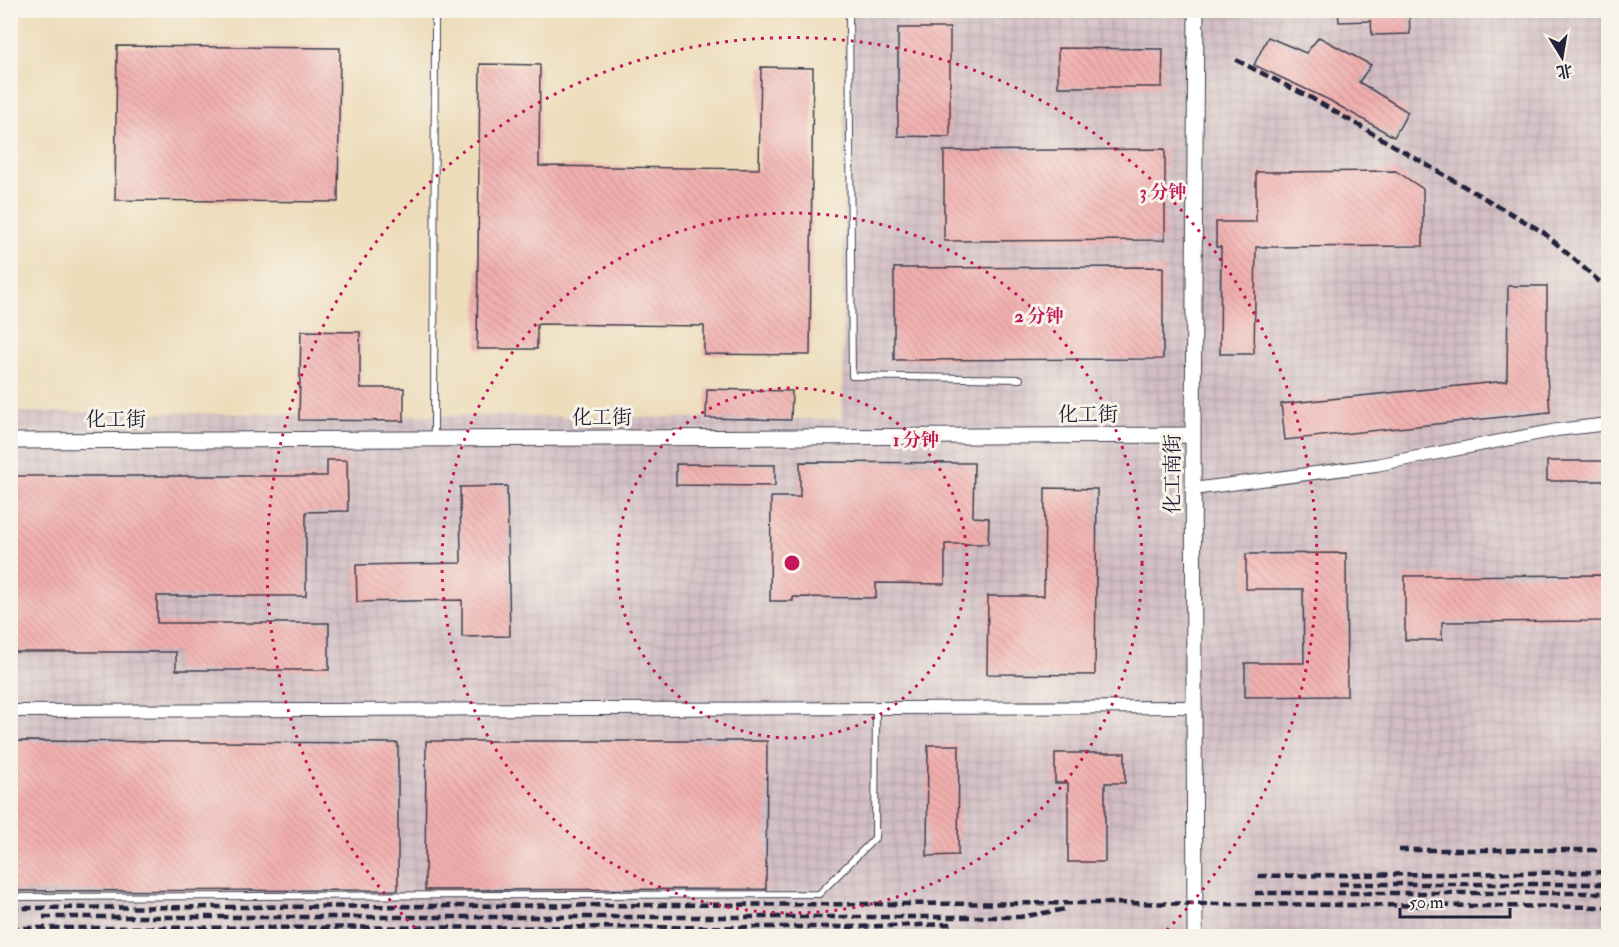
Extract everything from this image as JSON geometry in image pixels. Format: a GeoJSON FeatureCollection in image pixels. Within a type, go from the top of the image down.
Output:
{"type":"FeatureCollection","features":[{"type":"Feature","properties":{"kind":"street","name":"化工南街"},"geometry":{"type":"LineString","coordinates":[[1195,936],[1193,435],[1196,10]]}},
{"type":"Feature","properties":{"kind":"street"},"geometry":{"type":"LineString","coordinates":[[1193,489],[1376,465],[1557,430],[1608,424]]}},
{"type":"Feature","properties":{"kind":"street","name":"化工街"},"geometry":{"type":"LineString","coordinates":[[10,441],[1193,435]]}},
{"type":"Feature","properties":{"kind":"street"},"geometry":{"type":"LineString","coordinates":[[10,711],[1194,707]]}},
{"type":"Feature","properties":{"kind":"lane"},"geometry":{"type":"LineString","coordinates":[[434,439],[435,10]]}},
{"type":"Feature","properties":{"kind":"lane"},"geometry":{"type":"LineString","coordinates":[[849,10],[852,376],[1020,379]]}},
{"type":"Feature","properties":{"kind":"lane"},"geometry":{"type":"LineString","coordinates":[[10,897],[819,894],[875,837],[876,708]]}},
{"type":"Feature","properties":{"kind":"shaded area"},"geometry":{"type":"Polygon","coordinates":[[[846,11],[1608,11],[1608,936],[11,936],[11,412],[842,419],[846,11]]]}},
{"type":"Feature","properties":{"kind":"building"},"geometry":{"type":"Polygon","coordinates":[[[1338,10],[1409,10],[1410,34],[1372,35],[1371,21],[1339,22],[1338,10]]]}},
{"type":"Feature","properties":{"kind":"building"},"geometry":{"type":"Polygon","coordinates":[[[898,28],[950,28],[950,137],[898,136],[898,28]]]}},
{"type":"Feature","properties":{"kind":"building"},"geometry":{"type":"Polygon","coordinates":[[[1268,37],[1306,53],[1319,37],[1371,65],[1359,82],[1408,112],[1394,137],[1327,99],[1254,65],[1268,37]]]}},
{"type":"Feature","properties":{"kind":"building"},"geometry":{"type":"Polygon","coordinates":[[[117,46],[340,48],[338,202],[115,200],[117,46]]]}},
{"type":"Feature","properties":{"kind":"building"},"geometry":{"type":"Polygon","coordinates":[[[1058,48],[1163,49],[1162,87],[1058,87],[1058,48]]]}},
{"type":"Feature","properties":{"kind":"building"},"geometry":{"type":"Polygon","coordinates":[[[480,64],[540,65],[539,166],[759,169],[761,67],[813,68],[810,355],[704,354],[704,326],[537,324],[537,349],[477,349],[480,64]]]}},
{"type":"Feature","properties":{"kind":"building"},"geometry":{"type":"Polygon","coordinates":[[[1165,149],[1165,240],[944,241],[944,151],[1165,149]]]}},
{"type":"Feature","properties":{"kind":"building"},"geometry":{"type":"Polygon","coordinates":[[[1396,171],[1423,189],[1423,246],[1256,247],[1254,354],[1220,354],[1221,247],[1216,247],[1216,222],[1256,222],[1256,172],[1396,171]]]}},
{"type":"Feature","properties":{"kind":"building"},"geometry":{"type":"Polygon","coordinates":[[[1163,267],[1163,359],[894,360],[894,268],[1163,267]]]}},
{"type":"Feature","properties":{"kind":"building"},"geometry":{"type":"Polygon","coordinates":[[[1508,286],[1547,286],[1547,376],[1550,412],[1285,440],[1281,404],[1507,381],[1508,286]]]}},
{"type":"Feature","properties":{"kind":"building"},"geometry":{"type":"Polygon","coordinates":[[[301,331],[360,332],[360,388],[404,388],[404,421],[299,420],[301,331]]]}},
{"type":"Feature","properties":{"kind":"building"},"geometry":{"type":"Polygon","coordinates":[[[707,389],[792,391],[791,420],[706,418],[707,389]]]}},
{"type":"Feature","properties":{"kind":"building"},"geometry":{"type":"Polygon","coordinates":[[[327,460],[347,460],[348,511],[306,512],[306,596],[157,596],[157,623],[329,623],[329,670],[176,670],[176,652],[10,652],[10,476],[327,476],[327,460]]]}},
{"type":"Feature","properties":{"kind":"building"},"geometry":{"type":"Polygon","coordinates":[[[1547,461],[1608,461],[1608,481],[1547,481],[1547,461]]]}},
{"type":"Feature","properties":{"kind":"building"},"geometry":{"type":"Polygon","coordinates":[[[800,462],[974,463],[973,517],[989,518],[988,544],[945,544],[945,584],[876,583],[876,598],[793,597],[793,601],[770,601],[771,497],[800,497],[800,462]]]}},
{"type":"Feature","properties":{"kind":"building"},"geometry":{"type":"Polygon","coordinates":[[[676,464],[775,465],[775,486],[676,485],[676,464]]]}},
{"type":"Feature","properties":{"kind":"building"},"geometry":{"type":"Polygon","coordinates":[[[507,486],[510,636],[462,637],[462,600],[357,602],[356,565],[461,563],[460,487],[507,486]]]}},
{"type":"Feature","properties":{"kind":"building"},"geometry":{"type":"Polygon","coordinates":[[[1045,488],[1097,489],[1095,675],[987,674],[988,596],[1044,596],[1045,488]]]}},
{"type":"Feature","properties":{"kind":"building"},"geometry":{"type":"Polygon","coordinates":[[[1346,553],[1347,696],[1245,697],[1245,663],[1304,663],[1303,589],[1246,589],[1246,554],[1346,553]]]}},
{"type":"Feature","properties":{"kind":"building"},"geometry":{"type":"Polygon","coordinates":[[[1608,575],[1608,621],[1442,622],[1442,640],[1405,640],[1405,576],[1608,575]]]}},
{"type":"Feature","properties":{"kind":"building"},"geometry":{"type":"Polygon","coordinates":[[[10,741],[398,743],[398,890],[10,891],[10,741]]]}},
{"type":"Feature","properties":{"kind":"building"},"geometry":{"type":"Polygon","coordinates":[[[426,741],[767,741],[766,889],[425,890],[426,741]]]}},
{"type":"Feature","properties":{"kind":"building"},"geometry":{"type":"Polygon","coordinates":[[[928,745],[959,745],[958,855],[927,856],[928,745]]]}},
{"type":"Feature","properties":{"kind":"building"},"geometry":{"type":"Polygon","coordinates":[[[1055,753],[1125,753],[1125,783],[1105,783],[1105,862],[1068,862],[1068,783],[1055,783],[1055,753]]]}},
{"type":"Feature","properties":{"kind":"railway"},"geometry":{"type":"LineString","coordinates":[[1236,60],[1313,99],[1543,232],[1608,289]]}},
{"type":"Feature","properties":{"kind":"railway"},"geometry":{"type":"LineString","coordinates":[[1399,850],[1608,850]]}},
{"type":"Feature","properties":{"kind":"railway"},"geometry":{"type":"LineString","coordinates":[[1258,876],[1608,872]]}},
{"type":"Feature","properties":{"kind":"railway"},"geometry":{"type":"LineString","coordinates":[[1339,884],[1608,884]]}},
{"type":"Feature","properties":{"kind":"railway"},"geometry":{"type":"LineString","coordinates":[[1255,893],[1608,893]]}},
{"type":"Feature","properties":{"kind":"railway"},"geometry":{"type":"LineString","coordinates":[[10,908],[1101,903],[1608,907]]}},
{"type":"Feature","properties":{"kind":"railway"},"geometry":{"type":"LineString","coordinates":[[43,917],[1020,917],[1066,909]]}},
{"type":"Feature","properties":{"kind":"railway"},"geometry":{"type":"LineString","coordinates":[[10,928],[849,927],[954,924]]}}]}
